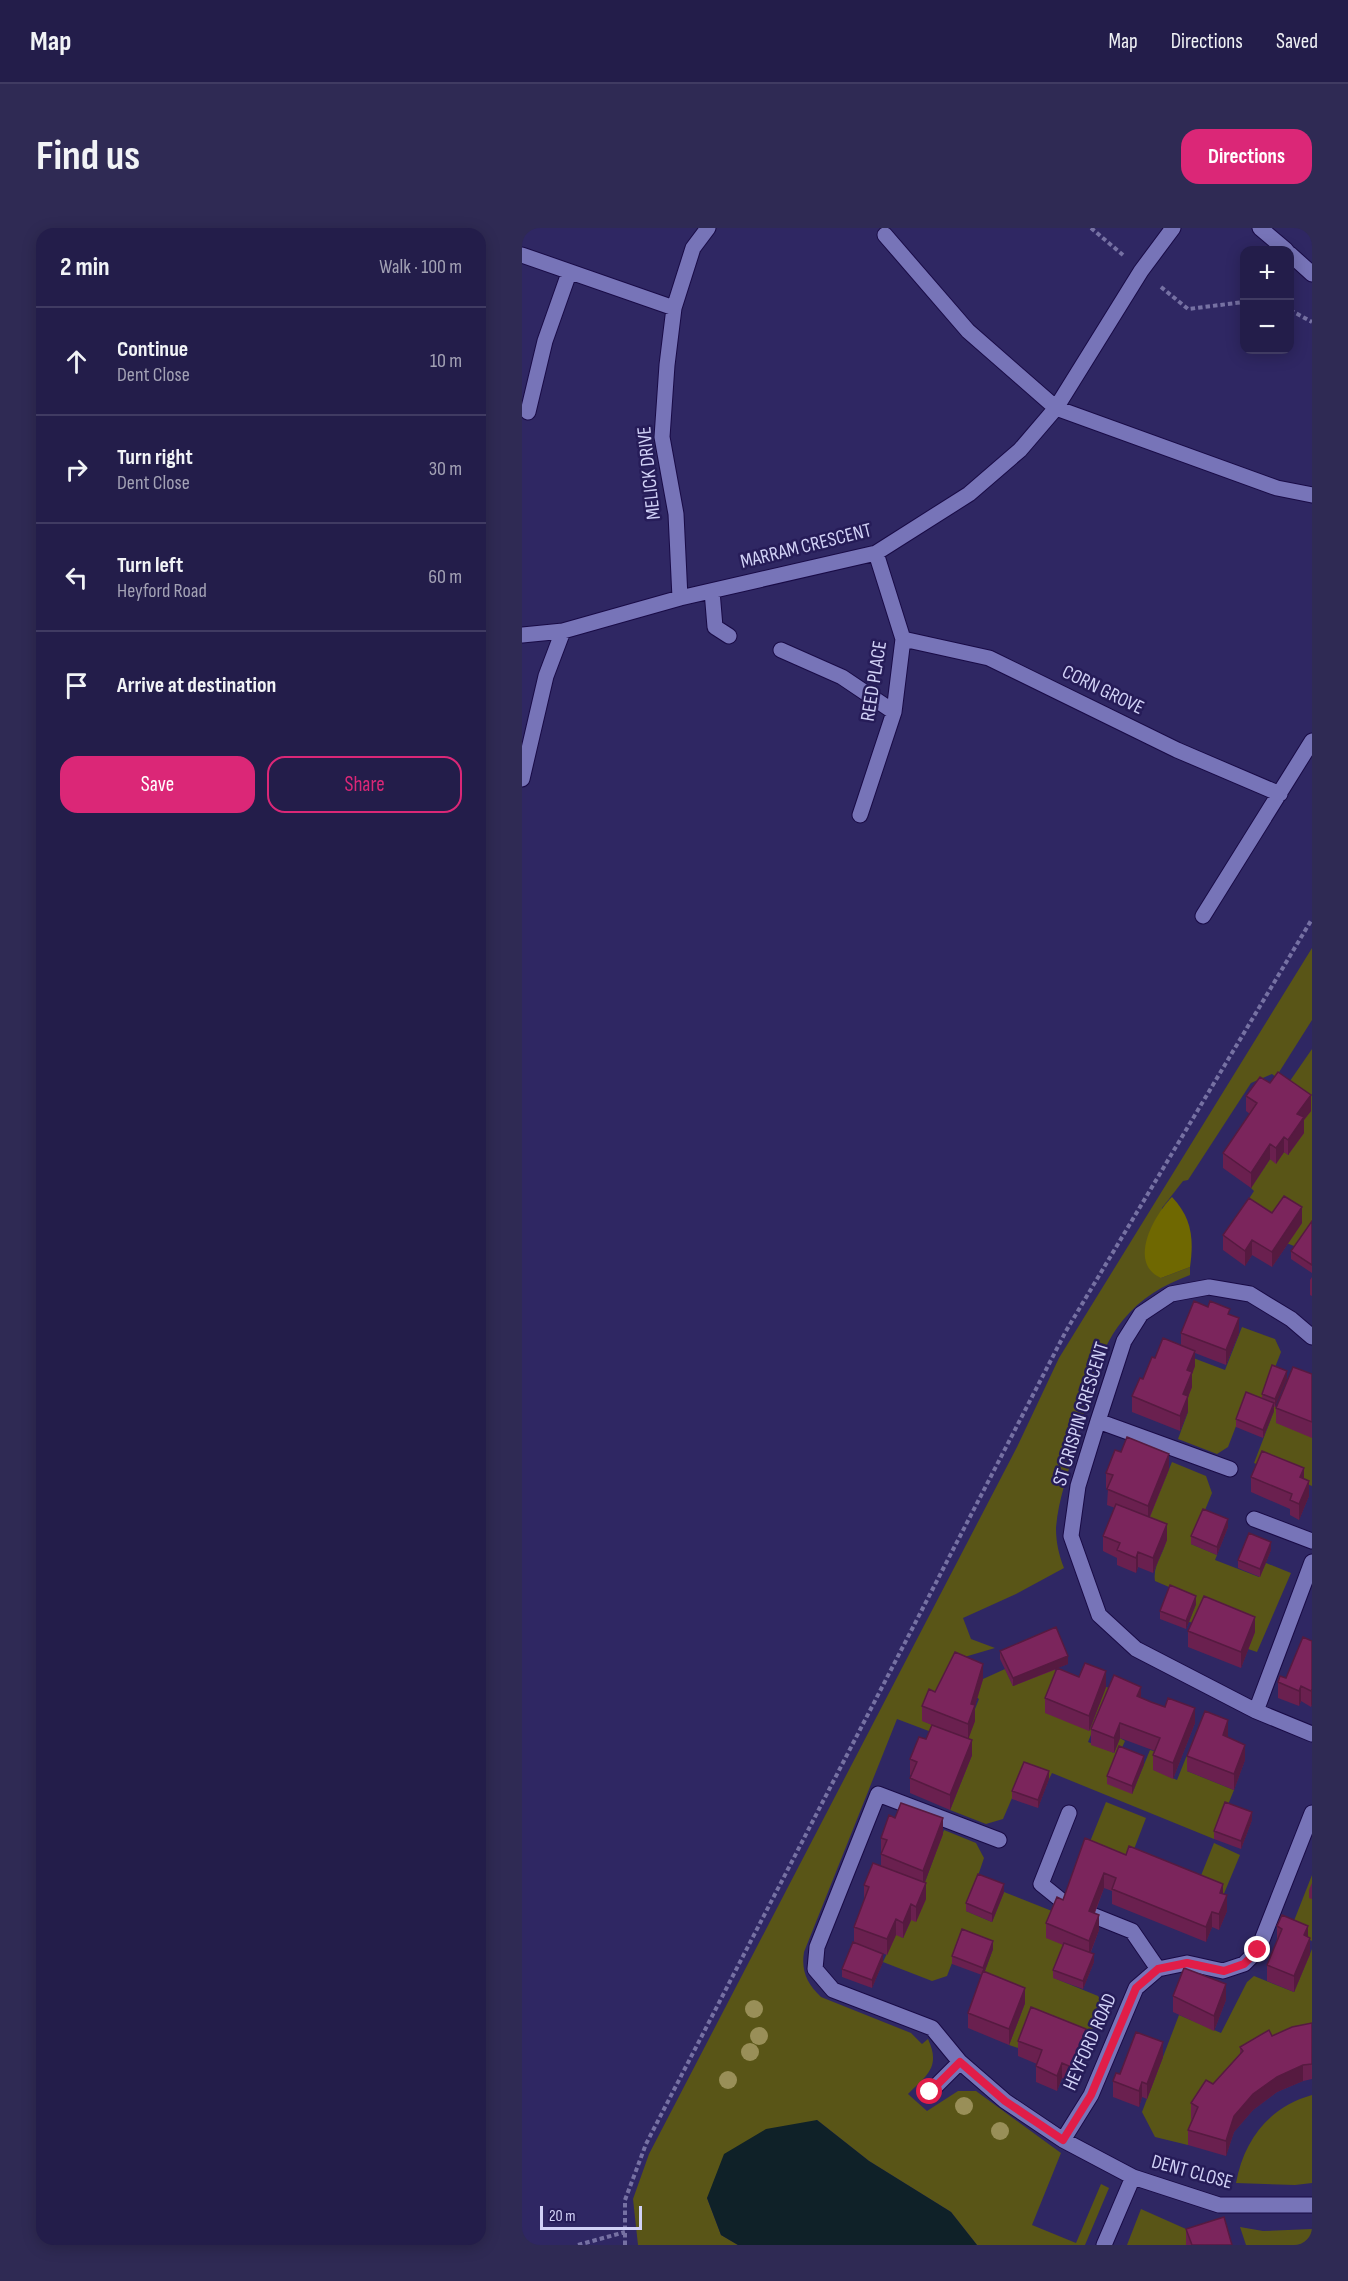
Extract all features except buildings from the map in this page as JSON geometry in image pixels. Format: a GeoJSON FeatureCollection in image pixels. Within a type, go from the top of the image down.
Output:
{"type":"FeatureCollection","features":[{"type":"Feature","properties":{"kind":"street","name":"MELICK DRIVE"},"geometry":{"type":"LineString","coordinates":[[680,598],[676,514],[662,437],[667,364],[674,308],[693,248],[708,228]]}},
{"type":"Feature","properties":{"kind":"street","name":"MARRAM CRESCENT"},"geometry":{"type":"LineString","coordinates":[[522,635],[563,631],[680,598],[876,553],[969,494],[1020,450],[1056,408],[1141,271],[1173,228]]}},
{"type":"Feature","properties":{"kind":"street"},"geometry":{"type":"LineString","coordinates":[[1260,228],[1281,246]]}},
{"type":"Feature","properties":{"kind":"street"},"geometry":{"type":"LineString","coordinates":[[885,235],[968,331],[1056,408],[1277,488],[1312,495]]}},
{"type":"Feature","properties":{"kind":"street"},"geometry":{"type":"LineString","coordinates":[[522,255],[674,308]]}},
{"type":"Feature","properties":{"kind":"street"},"geometry":{"type":"LineString","coordinates":[[1294,258],[1312,274]]}},
{"type":"Feature","properties":{"kind":"street"},"geometry":{"type":"LineString","coordinates":[[528,412],[544,341],[569,273]]}},
{"type":"Feature","properties":{"kind":"street","name":"REED PLACE"},"geometry":{"type":"LineString","coordinates":[[860,814],[894,712],[903,639],[876,553]]}},
{"type":"Feature","properties":{"kind":"street"},"geometry":{"type":"LineString","coordinates":[[712,591],[715,627],[729,636]]}},
{"type":"Feature","properties":{"kind":"street"},"geometry":{"type":"LineString","coordinates":[[522,779],[546,676],[563,631]]}},
{"type":"Feature","properties":{"kind":"street","name":"CORN GROVE"},"geometry":{"type":"LineString","coordinates":[[903,639],[988,658],[1177,750],[1280,794]]}},
{"type":"Feature","properties":{"kind":"street"},"geometry":{"type":"LineString","coordinates":[[781,650],[842,677],[894,712]]}},
{"type":"Feature","properties":{"kind":"street"},"geometry":{"type":"LineString","coordinates":[[1203,916],[1312,741]]}},
{"type":"Feature","properties":{"kind":"street","name":"ST CRISPIN CRESCENT"},"geometry":{"type":"LineString","coordinates":[[1312,1337],[1291,1319],[1250,1294],[1209,1287],[1171,1294],[1142,1314],[1124,1341],[1098,1421],[1078,1486],[1071,1536],[1099,1615],[1137,1649],[1194,1682],[1312,1734]]}},
{"type":"Feature","properties":{"kind":"street"},"geometry":{"type":"LineString","coordinates":[[1098,1421],[1230,1469]]}},
{"type":"Feature","properties":{"kind":"street"},"geometry":{"type":"LineString","coordinates":[[1254,1519],[1312,1542]]}},
{"type":"Feature","properties":{"kind":"street"},"geometry":{"type":"LineString","coordinates":[[1256,1711],[1312,1562]]}},
{"type":"Feature","properties":{"kind":"street","name":"DENT CLOSE"},"geometry":{"type":"LineString","coordinates":[[999,1840],[878,1794],[817,1947],[815,1969],[833,1990],[932,2028],[960,2062],[1005,2101],[1063,2140],[1133,2177],[1219,2205],[1312,2205]]}},
{"type":"Feature","properties":{"kind":"street"},"geometry":{"type":"LineString","coordinates":[[1069,1813],[1041,1884],[1067,1905],[1132,1931],[1158,1969],[1187,1963],[1224,1971],[1244,1964],[1258,1950],[1305,1850],[1312,1813]]}},
{"type":"Feature","properties":{"kind":"street","name":"HEYFORD ROAD"},"geometry":{"type":"LineString","coordinates":[[1063,2140],[1091,2095],[1136,1988],[1158,1969]]}},
{"type":"Feature","properties":{"kind":"street"},"geometry":{"type":"LineString","coordinates":[[930,2092],[960,2062]]}},
{"type":"Feature","properties":{"kind":"street","name":"DENT CLOSE"},"geometry":{"type":"LineString","coordinates":[[1104,2245],[1133,2177]]}},
{"type":"Feature","properties":{"kind":"path"},"geometry":{"type":"LineString","coordinates":[[1294,312],[1312,322]]}},
{"type":"Feature","properties":{"kind":"path"},"geometry":{"type":"LineString","coordinates":[[625,2245],[625,2200],[646,2144],[1061,1342],[1312,919]]}},
{"type":"Feature","properties":{"kind":"path"},"geometry":{"type":"LineString","coordinates":[[578,2245],[625,2232]]}},
{"type":"Feature","properties":{"kind":"shaded area"},"geometry":{"type":"Polygon","coordinates":[[[1312,948],[1312,1020],[1276,1077],[1272,1074],[1251,1083],[1188,1180],[1183,1181],[1162,1208],[1161,1278],[1190,1267],[1190,1275],[1153,1293],[1137,1305],[1113,1334],[1098,1365],[1057,1518],[1057,1544],[1064,1568],[1016,1594],[963,1618],[971,1639],[995,1648],[961,1658],[923,1721],[968,1740],[971,1719],[979,1699],[976,1697],[983,1679],[1005,1669],[1013,1686],[1055,1669],[1057,1684],[1089,1731],[1106,1687],[1110,1688],[1088,1742],[1114,1753],[1120,1738],[1125,1741],[1119,1754],[1132,1794],[1150,1750],[1160,1753],[1154,1770],[1177,1780],[1199,1725],[1205,1726],[1187,1771],[1234,1790],[1214,1839],[1052,1773],[1049,1779],[1024,1770],[1003,1819],[986,1824],[950,1810],[972,1755],[934,1733],[897,1719],[804,1952],[803,1965],[806,1977],[821,1997],[911,2033],[922,2044],[928,2039],[933,2057],[930,2070],[908,2094],[927,2111],[958,2091],[976,2091],[1061,2153],[1032,2225],[1076,2243],[1101,2184],[1109,2188],[1085,2245],[977,2245],[951,2212],[869,2161],[817,2120],[707,2198],[721,2235],[738,2245],[638,2245],[633,2199],[649,2154],[1017,1447],[1059,1358],[1312,948]]]}},
{"type":"Feature","properties":{"kind":"shaded area"},"geometry":{"type":"Polygon","coordinates":[[[1312,1049],[1312,1229],[1299,1248],[1234,1222],[1254,1191],[1251,1188],[1270,1159],[1276,1163],[1284,1152],[1289,1155],[1283,1091],[1312,1049]]]}},
{"type":"Feature","properties":{"kind":"shaded area"},"geometry":{"type":"Polygon","coordinates":[[[1172,1197],[1188,1221],[1192,1247],[1190,1267],[1161,1278],[1151,1271],[1146,1262],[1145,1251],[1147,1239],[1158,1215],[1172,1197]]]}},
{"type":"Feature","properties":{"kind":"shaded area"},"geometry":{"type":"Polygon","coordinates":[[[1242,1327],[1275,1339],[1281,1352],[1262,1401],[1282,1409],[1312,1437],[1312,1486],[1254,1463],[1274,1411],[1246,1400],[1228,1447],[1217,1454],[1178,1439],[1188,1412],[1188,1356],[1225,1370],[1242,1327]]]}},
{"type":"Feature","properties":{"kind":"shaded area"},"geometry":{"type":"Polygon","coordinates":[[[1172,1462],[1206,1476],[1212,1493],[1191,1544],[1217,1555],[1215,1560],[1259,1577],[1266,1563],[1291,1573],[1257,1652],[1248,1649],[1254,1632],[1189,1622],[1196,1604],[1170,1593],[1169,1587],[1155,1581],[1156,1569],[1167,1534],[1148,1521],[1172,1462]]]}},
{"type":"Feature","properties":{"kind":"shaded area"},"geometry":{"type":"Polygon","coordinates":[[[1106,1802],[1146,1818],[1126,1870],[1085,1854],[1106,1802]]]}},
{"type":"Feature","properties":{"kind":"shaded area"},"geometry":{"type":"Polygon","coordinates":[[[944,1830],[976,1843],[984,1858],[966,1911],[992,1922],[1004,1892],[1057,1913],[1089,1956],[1054,1978],[1098,1996],[1103,2004],[1086,2044],[1031,2023],[1021,2049],[1009,2045],[1025,2003],[983,1976],[993,1949],[962,1937],[947,1976],[932,1981],[883,1962],[896,1934],[903,1938],[911,1920],[926,1899],[926,1895],[921,1893],[944,1830]]]}},
{"type":"Feature","properties":{"kind":"shaded area"},"geometry":{"type":"Polygon","coordinates":[[[1214,1843],[1240,1855],[1223,1896],[1196,1888],[1214,1843]]]}},
{"type":"Feature","properties":{"kind":"shaded area"},"geometry":{"type":"Polygon","coordinates":[[[1312,1875],[1312,1941],[1290,1931],[1312,1875]]]}},
{"type":"Feature","properties":{"kind":"shaded area"},"geometry":{"type":"Polygon","coordinates":[[[1312,1949],[1312,2038],[1191,2119],[1198,2123],[1188,2145],[1155,2137],[1142,2112],[1179,2015],[1221,2033],[1247,1982],[1254,1976],[1294,1992],[1312,1949]]]}},
{"type":"Feature","properties":{"kind":"shaded area"},"geometry":{"type":"Polygon","coordinates":[[[1312,2095],[1312,2183],[1295,2185],[1236,2183],[1245,2153],[1261,2127],[1283,2108],[1312,2095]]]}},
{"type":"Feature","properties":{"kind":"shaded area"},"geometry":{"type":"Polygon","coordinates":[[[1141,2209],[1186,2229],[1186,2245],[1127,2245],[1141,2209]]]}},
{"type":"Feature","properties":{"kind":"shaded area"},"geometry":{"type":"Polygon","coordinates":[[[1240,2227],[1263,2231],[1312,2229],[1312,2245],[1246,2245],[1240,2227]]]}},
{"type":"Feature","properties":{"kind":"water"},"geometry":{"type":"Polygon","coordinates":[[[817,2120],[869,2161],[951,2212],[977,2245],[738,2245],[721,2235],[707,2198],[724,2154],[766,2129],[817,2120]]]}},
{"type":"Feature","properties":{"kind":"route"},"geometry":{"type":"LineString","coordinates":[[930,2092],[960,2062],[1005,2101],[1063,2140],[1091,2095],[1136,1988],[1158,1969],[1187,1963],[1224,1971],[1244,1964],[1258,1950]]}}]}
